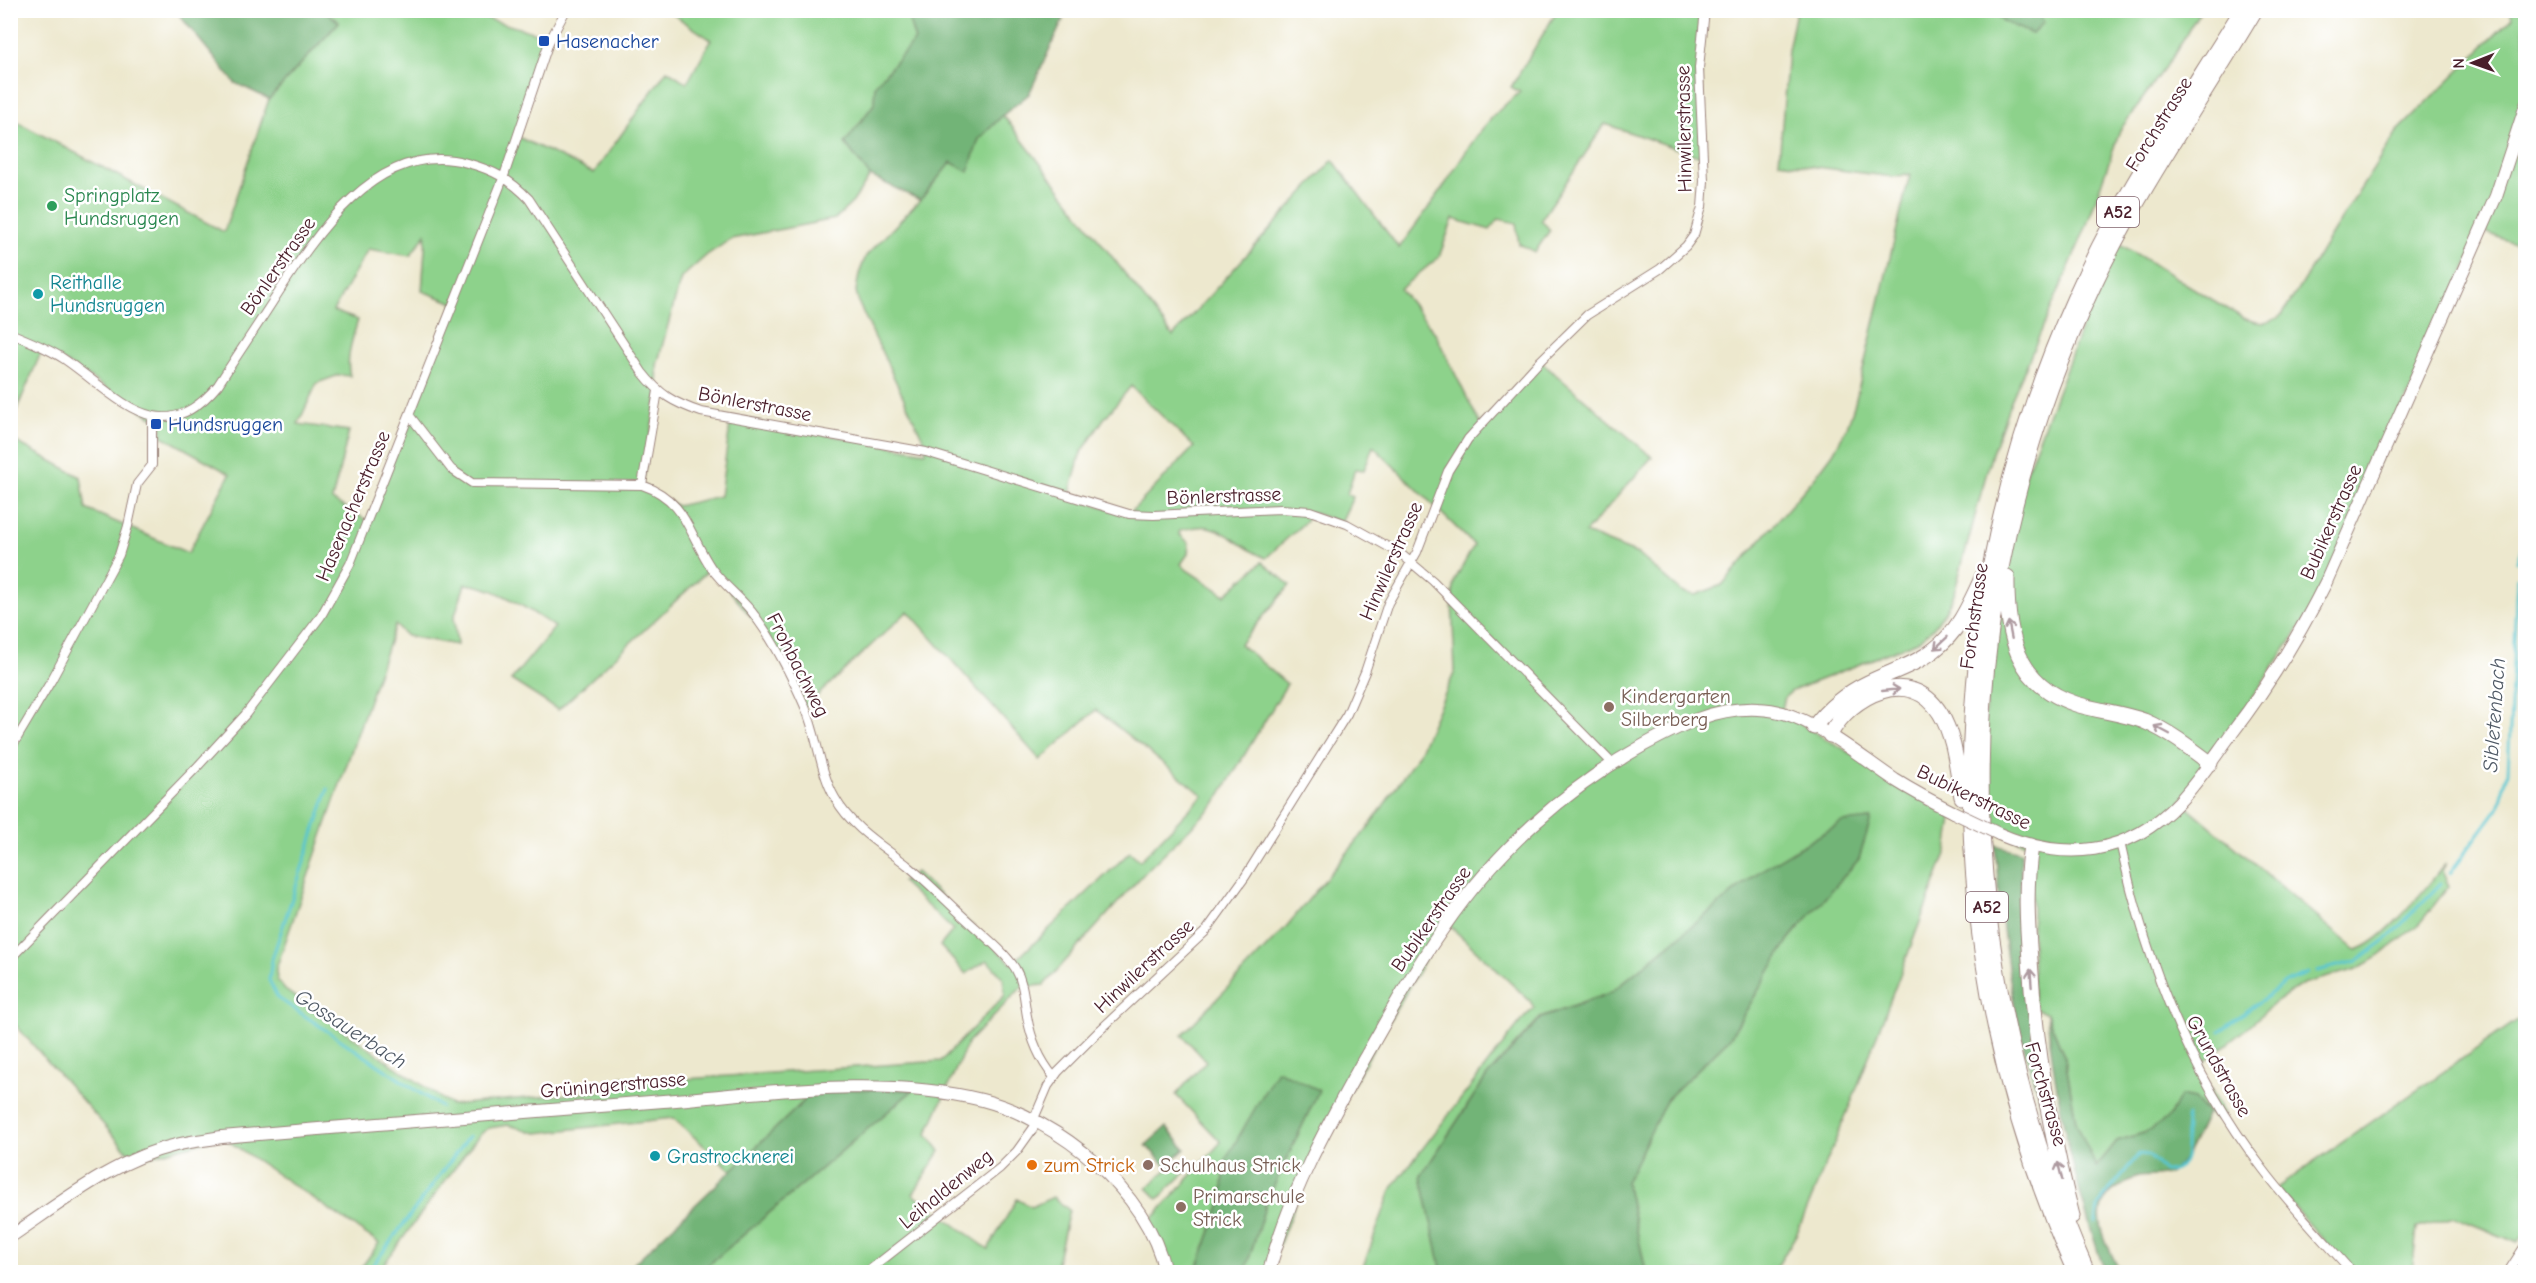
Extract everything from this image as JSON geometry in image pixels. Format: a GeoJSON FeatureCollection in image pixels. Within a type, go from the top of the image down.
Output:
{"type":"FeatureCollection","features":[{"type":"Feature","properties":{"kind":"highway","name":"Forchstrasse"},"geometry":{"type":"LineString","coordinates":[[2082,1271],[2050,1215],[2027,1151],[2001,1058],[1982,961],[1971,842],[1969,766],[1978,639],[1991,557],[2025,428],[2046,367],[2076,295],[2139,174],[2242,10]]}},
{"type":"Feature","properties":{"kind":"highway","name":"Forchstrasse"},"geometry":{"type":"LineString","coordinates":[[2082,1271],[2048,1176],[2018,1079],[1998,985],[1987,903],[1981,810],[1982,732],[1990,635],[2008,534],[2025,467],[2044,406],[2069,339],[2096,280],[2140,196],[2256,10]]}},
{"type":"Feature","properties":{"kind":"highway"},"geometry":{"type":"LineString","coordinates":[[2008,534],[2009,628],[2017,654],[2032,675],[2052,693],[2067,701],[2127,716],[2158,727],[2210,763]]}},
{"type":"Feature","properties":{"kind":"highway"},"geometry":{"type":"LineString","coordinates":[[1814,727],[1832,707],[1851,692],[1916,662],[1946,639],[1965,613],[1991,557]]}},
{"type":"Feature","properties":{"kind":"highway"},"geometry":{"type":"LineString","coordinates":[[1830,735],[1847,711],[1878,692],[1904,689],[1927,698],[1941,715],[1948,730],[1971,842]]}},
{"type":"Feature","properties":{"kind":"highway"},"geometry":{"type":"LineString","coordinates":[[2031,846],[2027,871],[2028,932],[2037,1043],[2059,1166],[2082,1271]]}},
{"type":"Feature","properties":{"kind":"main road","name":"Bubikerstrasse"},"geometry":{"type":"LineString","coordinates":[[1269,1272],[1292,1200],[1317,1146],[1386,1022],[1443,927],[1477,882],[1552,807],[1612,763],[1687,722],[1706,715],[1736,710],[1770,711],[1830,735],[1911,790],[1999,834],[2031,846],[2076,852],[2100,848],[2120,842],[2148,828],[2170,811],[2210,763],[2281,666],[2326,582],[2496,196],[2526,105]]}},
{"type":"Feature","properties":{"kind":"main road","name":"Grüningerstrasse"},"geometry":{"type":"LineString","coordinates":[[10,1237],[90,1183],[135,1160],[175,1145],[222,1137],[809,1089],[912,1090],[957,1095],[998,1106],[1035,1122],[1094,1161],[1119,1186],[1147,1225],[1156,1242],[1165,1272]]}},
{"type":"Feature","properties":{"kind":"street","name":"Hasenacherstrasse"},"geometry":{"type":"LineString","coordinates":[[10,959],[230,732],[321,616],[351,564],[504,176],[546,48],[566,10]]}},
{"type":"Feature","properties":{"kind":"street","name":"Hinwilerstrasse"},"geometry":{"type":"LineString","coordinates":[[1035,1122],[1054,1077],[1099,1031],[1201,937],[1225,908],[1344,720],[1365,672],[1385,610],[1425,534],[1448,471],[1462,447],[1480,424],[1587,315],[1659,269],[1686,246],[1694,235],[1702,207],[1704,181],[1699,68],[1705,10]]}},
{"type":"Feature","properties":{"kind":"street","name":"Bönlerstrasse"},"geometry":{"type":"LineString","coordinates":[[152,417],[179,416],[205,401],[218,385],[304,252],[333,216],[365,187],[395,169],[416,162],[438,158],[456,160],[486,168],[504,176],[529,199],[642,372],[657,391],[680,405],[701,412],[926,452],[1129,514],[1154,515],[1281,509],[1310,512],[1347,524],[1396,551],[1411,562],[1486,634],[1612,763]]}},
{"type":"Feature","properties":{"kind":"street"},"geometry":{"type":"LineString","coordinates":[[10,333],[61,357],[129,405],[152,417],[152,465],[137,484],[119,555],[51,681],[10,750]]}},
{"type":"Feature","properties":{"kind":"street"},"geometry":{"type":"LineString","coordinates":[[642,485],[657,391]]}},
{"type":"Feature","properties":{"kind":"street","name":"Frohbachweg"},"geometry":{"type":"LineString","coordinates":[[410,416],[451,469],[472,483],[642,485],[657,492],[677,507],[711,568],[754,614],[771,641],[805,706],[814,731],[826,781],[847,816],[915,872],[993,943],[1014,968],[1022,987],[1034,1045],[1040,1058],[1054,1077]]}},
{"type":"Feature","properties":{"kind":"street","name":"Grundstrasse"},"geometry":{"type":"LineString","coordinates":[[2120,842],[2141,930],[2171,1011],[2192,1057],[2224,1114],[2261,1167],[2352,1272]]}},
{"type":"Feature","properties":{"kind":"street","name":"Leihaldenweg"},"geometry":{"type":"LineString","coordinates":[[867,1272],[1000,1168],[1017,1151],[1035,1122]]}},
{"type":"Feature","properties":{"kind":"street"},"geometry":{"type":"LineString","coordinates":[[2508,1272],[2526,1244]]}},
{"type":"Feature","properties":{"kind":"green space"},"geometry":{"type":"Polygon","coordinates":[[[176,11],[325,11],[339,22],[269,99],[235,83],[176,11]]]}},
{"type":"Feature","properties":{"kind":"green space"},"geometry":{"type":"Polygon","coordinates":[[[325,11],[461,11],[546,36],[537,60],[518,137],[594,173],[667,70],[687,83],[711,40],[668,11],[906,11],[915,40],[875,85],[874,104],[845,143],[870,176],[853,202],[835,219],[731,239],[707,255],[681,278],[657,365],[658,391],[642,485],[677,506],[720,496],[731,418],[926,452],[925,443],[859,304],[856,291],[859,274],[866,256],[920,200],[951,162],[968,171],[979,139],[1003,115],[1173,336],[1333,160],[1399,248],[1478,134],[1496,113],[1520,92],[1511,87],[1557,11],[1705,11],[1700,41],[1704,158],[1605,124],[1541,220],[1550,230],[1535,252],[1519,244],[1516,223],[1499,219],[1490,230],[1453,219],[1439,257],[1400,289],[1435,333],[1480,424],[1540,361],[1652,457],[1585,533],[1638,554],[1682,592],[1695,595],[1722,585],[1815,477],[1833,453],[1847,427],[1855,403],[1910,174],[1893,177],[1779,162],[1788,50],[1796,11],[1995,11],[2002,21],[2043,22],[2035,11],[2200,11],[2172,58],[2120,130],[2085,230],[2011,401],[1992,453],[1954,594],[1946,610],[1933,628],[1918,641],[1792,691],[1785,697],[1781,713],[1953,812],[1947,851],[1853,1098],[1797,1233],[1774,1272],[1642,1272],[1645,1267],[1626,1182],[1667,1099],[1729,1039],[1789,939],[1859,859],[1870,819],[1760,871],[1610,993],[1540,1018],[1487,1076],[1421,1176],[1442,1272],[1361,1272],[1392,1188],[1521,1021],[1534,1008],[1530,1001],[1451,927],[1444,927],[1317,1146],[1269,1272],[1245,1272],[1266,1203],[1319,1090],[1224,1167],[1223,1198],[1196,1272],[1165,1272],[1147,1225],[1221,1142],[1176,1095],[1206,1061],[1182,1035],[1286,927],[1371,824],[1418,755],[1455,671],[1452,601],[1455,580],[1474,545],[1373,446],[1364,470],[1355,469],[1347,494],[1353,497],[1341,522],[1310,512],[1306,521],[1266,558],[1216,529],[1202,526],[1180,530],[1179,534],[1189,543],[1188,554],[1181,564],[1225,595],[1262,562],[1290,585],[1240,644],[1287,684],[1215,804],[1148,869],[1044,985],[1022,987],[968,1042],[927,1134],[940,1151],[913,1194],[988,1249],[1017,1199],[1031,1207],[1053,1197],[1069,1210],[1055,1272],[700,1272],[912,1091],[809,1089],[803,1102],[732,1171],[673,1118],[537,1133],[508,1125],[489,1128],[479,1135],[378,1272],[358,1272],[379,1243],[222,1137],[135,1160],[11,1020],[11,439],[81,477],[86,509],[188,553],[230,474],[162,436],[161,418],[152,417],[43,348],[11,423],[10,118],[224,232],[269,99],[339,22],[325,11]],[[426,234],[410,256],[368,249],[333,311],[358,320],[349,355],[350,376],[339,375],[317,383],[298,424],[349,431],[332,500],[368,521],[454,303],[422,291],[426,234]],[[1131,386],[1103,420],[1080,455],[1069,497],[1129,514],[1194,447],[1131,386]],[[711,568],[558,710],[511,680],[555,627],[512,600],[489,589],[465,584],[454,618],[457,645],[407,636],[395,625],[276,969],[277,980],[285,990],[451,1105],[605,1091],[623,1076],[630,1083],[941,1061],[1005,995],[1003,978],[987,960],[966,974],[940,946],[953,930],[902,882],[916,872],[1012,964],[1130,852],[1140,861],[1203,795],[1096,710],[1040,760],[908,611],[805,707],[771,641],[711,568]]]}},
{"type":"Feature","properties":{"kind":"green space"},"geometry":{"type":"Polygon","coordinates":[[[906,11],[1067,11],[1029,94],[979,139],[968,172],[951,162],[920,200],[870,176],[845,143],[874,104],[875,85],[915,40],[906,11]]]}},
{"type":"Feature","properties":{"kind":"green space"},"geometry":{"type":"Polygon","coordinates":[[[1995,11],[2035,11],[2044,22],[2032,34],[2002,21],[1995,11]]]}},
{"type":"Feature","properties":{"kind":"green space"},"geometry":{"type":"Polygon","coordinates":[[[2510,11],[2525,11],[2525,247],[2482,231],[2309,615],[2181,801],[2356,950],[2380,936],[2392,925],[2446,863],[2442,871],[2449,886],[2419,924],[2379,956],[2357,969],[2303,984],[2275,1002],[2247,1028],[2198,1067],[2224,1114],[2216,1120],[2194,1099],[2180,1096],[2169,1117],[2147,1132],[2117,1141],[2096,1168],[2076,1122],[2065,1058],[2047,1014],[2033,1007],[2031,846],[1981,826],[1982,732],[2017,496],[2115,241],[2243,318],[2264,323],[2273,321],[2283,314],[2397,132],[2512,18],[2510,11]]]}},
{"type":"Feature","properties":{"kind":"green space"},"geometry":{"type":"Polygon","coordinates":[[[1871,819],[1859,859],[1789,939],[1729,1039],[1667,1099],[1626,1182],[1645,1267],[1642,1272],[1442,1272],[1421,1176],[1487,1076],[1541,1018],[1610,993],[1760,871],[1842,822],[1871,819]]]}},
{"type":"Feature","properties":{"kind":"green space"},"geometry":{"type":"Polygon","coordinates":[[[1995,845],[2021,852],[2021,932],[2041,1103],[2022,1040],[2009,976],[1995,845]]]}},
{"type":"Feature","properties":{"kind":"green space"},"geometry":{"type":"Polygon","coordinates":[[[2047,1014],[2065,1058],[2076,1122],[2096,1167],[2117,1141],[2147,1132],[2169,1117],[2180,1096],[2194,1099],[2207,1114],[2188,1153],[2178,1166],[2164,1175],[2143,1176],[2131,1180],[2108,1195],[2102,1205],[2100,1215],[2105,1239],[2120,1272],[2106,1272],[2082,1201],[2060,1108],[2047,1014]]]}},
{"type":"Feature","properties":{"kind":"green space"},"geometry":{"type":"Polygon","coordinates":[[[2525,1015],[2526,1234],[2518,1243],[2455,1217],[2417,1228],[2412,1272],[2352,1272],[2277,1188],[2525,1015]]]}},
{"type":"Feature","properties":{"kind":"green space"},"geometry":{"type":"Polygon","coordinates":[[[1277,1070],[1319,1090],[1266,1203],[1245,1272],[1196,1272],[1223,1198],[1224,1167],[1227,1157],[1277,1070]]]}},
{"type":"Feature","properties":{"kind":"green space"},"geometry":{"type":"Polygon","coordinates":[[[809,1089],[913,1090],[700,1272],[625,1272],[803,1102],[809,1089]]]}},
{"type":"Feature","properties":{"kind":"green space"},"geometry":{"type":"Polygon","coordinates":[[[1166,1127],[1185,1149],[1166,1166],[1146,1145],[1166,1127]]]}},
{"type":"Feature","properties":{"kind":"green space"},"geometry":{"type":"Polygon","coordinates":[[[1176,1161],[1186,1172],[1158,1199],[1147,1188],[1176,1161]]]}},
{"type":"Feature","properties":{"kind":"waterway","name":"Sibletenbach"},"geometry":{"type":"LineString","coordinates":[[2517,562],[2526,536]]}},
{"type":"Feature","properties":{"kind":"waterway","name":"Sibletenbach"},"geometry":{"type":"LineString","coordinates":[[2450,873],[2498,808],[2508,772],[2517,578]]}},
{"type":"Feature","properties":{"kind":"waterway","name":"Gossauerbach"},"geometry":{"type":"LineString","coordinates":[[328,789],[272,959],[269,980],[278,998],[441,1107]]}},
{"type":"Feature","properties":{"kind":"waterway","name":"Sibletenbach"},"geometry":{"type":"LineString","coordinates":[[2317,971],[2357,961],[2389,937],[2441,883]]}},
{"type":"Feature","properties":{"kind":"waterway","name":"Sibletenbach"},"geometry":{"type":"LineString","coordinates":[[2220,1031],[2286,982],[2308,973]]}},
{"type":"Feature","properties":{"kind":"waterway","name":"Sibletenbach"},"geometry":{"type":"LineString","coordinates":[[2096,1222],[2098,1207],[2104,1197],[2139,1154],[2148,1155],[2165,1171],[2182,1165],[2186,1150],[2187,1116]]}},
{"type":"Feature","properties":{"kind":"waterway","name":"Gossauerbach"},"geometry":{"type":"LineString","coordinates":[[368,1272],[469,1136]]}},
{"type":"Feature","properties":{"kind":"place","name":"Hasenacher"},"geometry":{"type":"Point","coordinates":[544,41]}},
{"type":"Feature","properties":{"kind":"place","name":"Springplatz Hundsruggen"},"geometry":{"type":"Point","coordinates":[52,206]}},
{"type":"Feature","properties":{"kind":"place","name":"Reithalle Hundsruggen"},"geometry":{"type":"Point","coordinates":[38,294]}},
{"type":"Feature","properties":{"kind":"place","name":"Hundsruggen"},"geometry":{"type":"Point","coordinates":[156,424]}},
{"type":"Feature","properties":{"kind":"place","name":"Kindergarten Silberberg"},"geometry":{"type":"Point","coordinates":[1609,707]}},
{"type":"Feature","properties":{"kind":"place","name":"Grastrocknerei"},"geometry":{"type":"Point","coordinates":[655,1156]}},
{"type":"Feature","properties":{"kind":"place","name":"zum Strick"},"geometry":{"type":"Point","coordinates":[1032,1165]}},
{"type":"Feature","properties":{"kind":"place","name":"Schulhaus Strick"},"geometry":{"type":"Point","coordinates":[1148,1165]}},
{"type":"Feature","properties":{"kind":"place","name":"Primarschule Strick"},"geometry":{"type":"Point","coordinates":[1181,1207]}}]}
